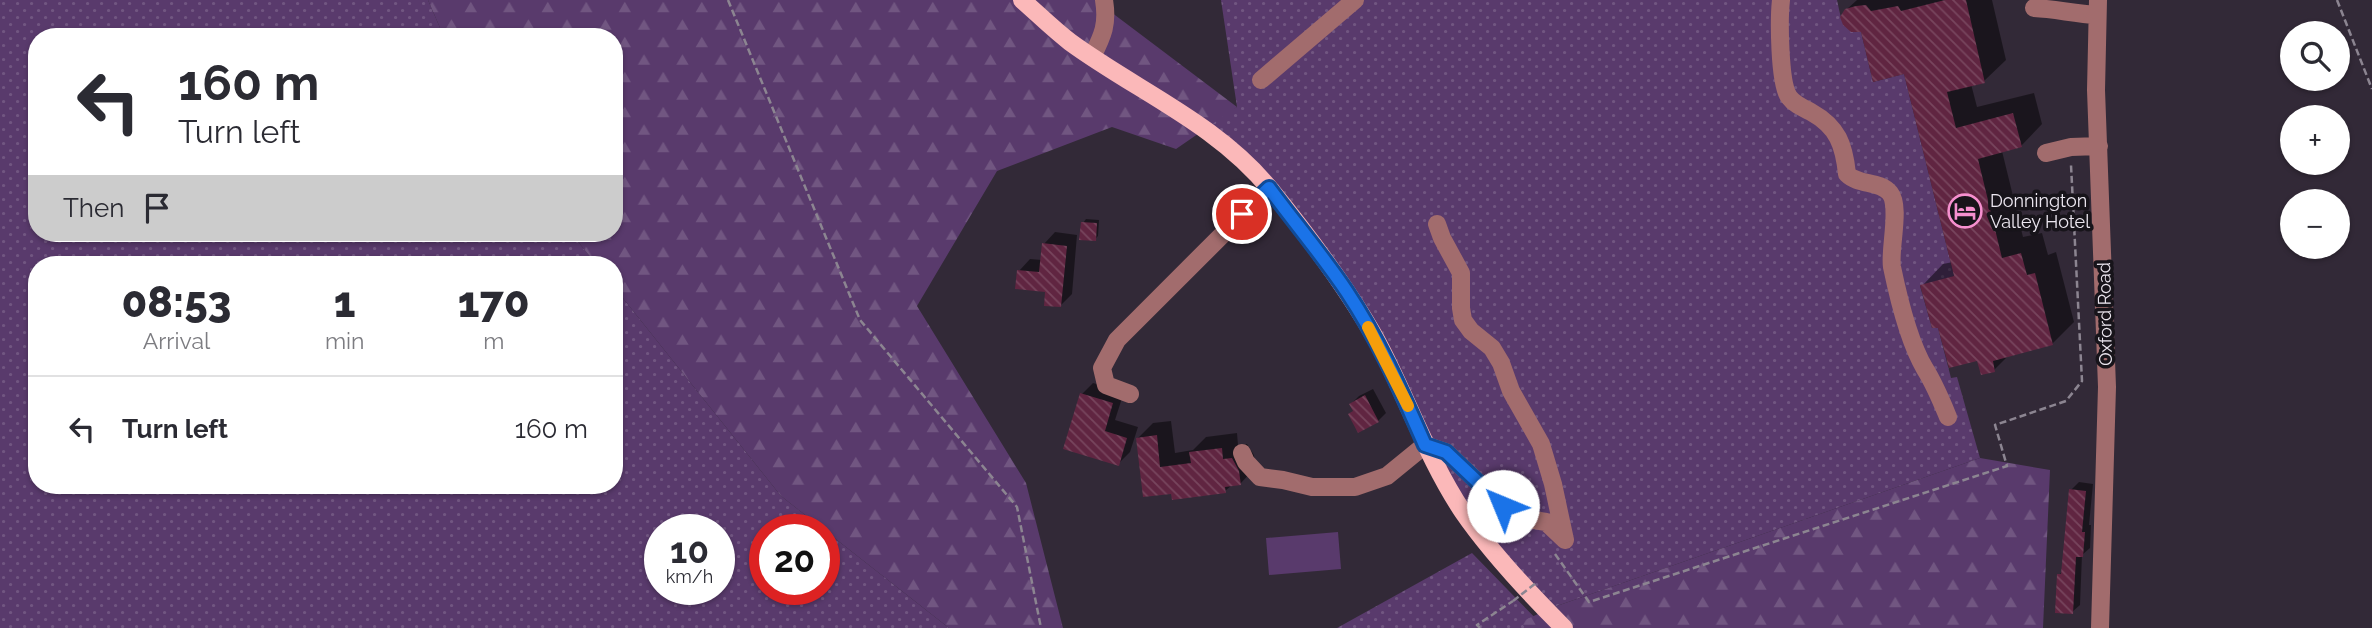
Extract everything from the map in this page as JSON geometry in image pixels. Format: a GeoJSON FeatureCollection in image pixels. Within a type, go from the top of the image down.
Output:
{"type":"FeatureCollection","features":[{"type":"Feature","properties":{"kind":"main road"},"geometry":{"type":"LineString","coordinates":[[1022,0],[1050,26],[1092,57],[1202,125],[1230,148],[1269,188],[1334,273],[1360,314],[1392,372],[1444,481],[1478,532],[1564,628]]}},
{"type":"Feature","properties":{"kind":"street"},"geometry":{"type":"LineString","coordinates":[[1092,57],[1104,33],[1107,17],[1104,0]]}},
{"type":"Feature","properties":{"kind":"street"},"geometry":{"type":"LineString","coordinates":[[1261,80],[1355,0]]}},
{"type":"Feature","properties":{"kind":"street"},"geometry":{"type":"LineString","coordinates":[[1781,0],[1779,19],[1783,70],[1789,98],[1818,116],[1839,135],[1847,174],[1854,181],[1881,187],[1893,200],[1892,260],[1898,290],[1916,346],[1948,417]]}},
{"type":"Feature","properties":{"kind":"street"},"geometry":{"type":"LineString","coordinates":[[2034,8],[2051,8],[2074,14],[2098,7]]}},
{"type":"Feature","properties":{"kind":"street","name":"Oxford Road"},"geometry":{"type":"LineString","coordinates":[[2098,7],[2095,51],[2107,387],[2100,628]]}},
{"type":"Feature","properties":{"kind":"street"},"geometry":{"type":"LineString","coordinates":[[2046,152],[2071,147],[2099,146]]}},
{"type":"Feature","properties":{"kind":"street"},"geometry":{"type":"LineString","coordinates":[[1130,394],[1106,385],[1102,368],[1117,340],[1269,188]]}},
{"type":"Feature","properties":{"kind":"street"},"geometry":{"type":"LineString","coordinates":[[1242,453],[1246,462],[1260,477],[1312,487],[1355,487],[1387,476],[1425,445],[1446,452],[1515,517],[1546,522],[1565,540],[1541,444],[1511,391],[1501,363],[1492,348],[1471,331],[1463,320],[1461,273],[1437,223]]}},
{"type":"Feature","properties":{"kind":"path"},"geometry":{"type":"LineString","coordinates":[[728,0],[860,320],[1017,507],[1041,628]]}},
{"type":"Feature","properties":{"kind":"path"},"geometry":{"type":"LineString","coordinates":[[2337,0],[2372,89]]}},
{"type":"Feature","properties":{"kind":"path"},"geometry":{"type":"LineString","coordinates":[[1552,550],[1588,602],[2007,466],[1995,425],[2066,401],[2082,381],[2071,147]]}},
{"type":"Feature","properties":{"kind":"path"},"geometry":{"type":"LineString","coordinates":[[1510,543],[1503,533],[1530,518]]}},
{"type":"Feature","properties":{"kind":"path"},"geometry":{"type":"LineString","coordinates":[[1480,628],[1477,625],[1536,583]]}},
{"type":"Feature","properties":{"kind":"green space"},"geometry":{"type":"Polygon","coordinates":[[[0,0],[428,0],[440,28],[28,28],[28,242],[578,242],[590,256],[28,256],[28,494],[623,494],[623,298],[781,496],[804,514],[749,514],[749,605],[840,605],[840,542],[949,628],[0,628],[0,0]]]}},
{"type":"Feature","properties":{"kind":"green space"},"geometry":{"type":"Polygon","coordinates":[[[428,0],[1095,0],[1237,107],[1176,149],[1112,127],[997,171],[917,306],[1026,483],[1063,628],[949,628],[840,542],[840,514],[804,514],[781,496],[623,298],[623,256],[590,256],[578,242],[623,242],[623,28],[440,28],[428,0]]]}},
{"type":"Feature","properties":{"kind":"green space"},"geometry":{"type":"Polygon","coordinates":[[[1221,0],[1837,0],[1846,26],[1861,32],[1873,82],[1904,74],[1954,276],[1920,286],[1932,328],[1938,328],[1951,378],[1957,377],[1980,458],[1551,608],[1485,541],[1334,273],[1202,125],[1237,107],[1221,0]]]}},
{"type":"Feature","properties":{"kind":"green space"},"geometry":{"type":"Polygon","coordinates":[[[1980,458],[2050,470],[2043,628],[1525,628],[1521,622],[1551,608],[1980,458]]]}},
{"type":"Feature","properties":{"kind":"green space"},"geometry":{"type":"Polygon","coordinates":[[[1338,532],[1341,569],[1269,575],[1266,538],[1338,532]]]}},
{"type":"Feature","properties":{"kind":"green space"},"geometry":{"type":"Polygon","coordinates":[[[1472,553],[1545,628],[1337,628],[1472,553]]]}},
{"type":"Feature","properties":{"kind":"building","name":"Donnington Valley Hotel"},"geometry":{"type":"Polygon","coordinates":[[[1945,0],[1966,0],[1985,83],[1947,92],[1956,128],[2013,113],[2022,147],[1978,159],[2002,258],[2021,253],[2027,275],[2035,273],[2053,345],[1993,361],[1995,372],[1981,375],[1977,361],[1949,368],[1938,328],[1932,328],[1920,285],[1954,276],[1904,74],[1873,82],[1861,32],[1851,32],[1843,25],[1840,17],[1845,9],[1856,6],[1866,5],[1871,11],[1898,6],[1901,11],[1945,0]]]}},
{"type":"Feature","properties":{"kind":"building"},"geometry":{"type":"Polygon","coordinates":[[[1081,222],[1097,223],[1096,241],[1079,240],[1081,222]]]}},
{"type":"Feature","properties":{"kind":"building"},"geometry":{"type":"Polygon","coordinates":[[[1042,243],[1067,246],[1061,307],[1044,306],[1045,292],[1015,289],[1017,270],[1039,272],[1042,243]]]}},
{"type":"Feature","properties":{"kind":"building"},"geometry":{"type":"Polygon","coordinates":[[[1080,393],[1113,403],[1105,431],[1127,438],[1119,466],[1063,449],[1080,393]]]}},
{"type":"Feature","properties":{"kind":"building"},"geometry":{"type":"Polygon","coordinates":[[[1365,395],[1379,422],[1358,433],[1348,414],[1353,411],[1349,404],[1365,395]]]}},
{"type":"Feature","properties":{"kind":"building"},"geometry":{"type":"Polygon","coordinates":[[[1157,435],[1160,467],[1191,463],[1189,452],[1222,448],[1223,459],[1232,458],[1239,471],[1241,485],[1225,487],[1226,493],[1172,500],[1171,494],[1143,497],[1136,438],[1157,435]]]}},
{"type":"Feature","properties":{"kind":"building"},"geometry":{"type":"Polygon","coordinates":[[[2069,489],[2086,491],[2082,532],[2085,532],[2083,557],[2076,557],[2073,614],[2055,613],[2057,574],[2061,574],[2069,489]]]}},
{"type":"Feature","properties":{"kind":"slow traffic"},"geometry":{"type":"LineString","coordinates":[[1368,327],[1408,406]]}},
{"type":"Feature","properties":{"kind":"place","name":"Donnington Valley Hotel"},"geometry":{"type":"Point","coordinates":[1965,211]}},
{"type":"Feature","properties":{"kind":"route"},"geometry":{"type":"LineString","coordinates":[[1242,214],[1269,188],[1334,273],[1377,342],[1425,445],[1446,452],[1503,506]]}}]}
